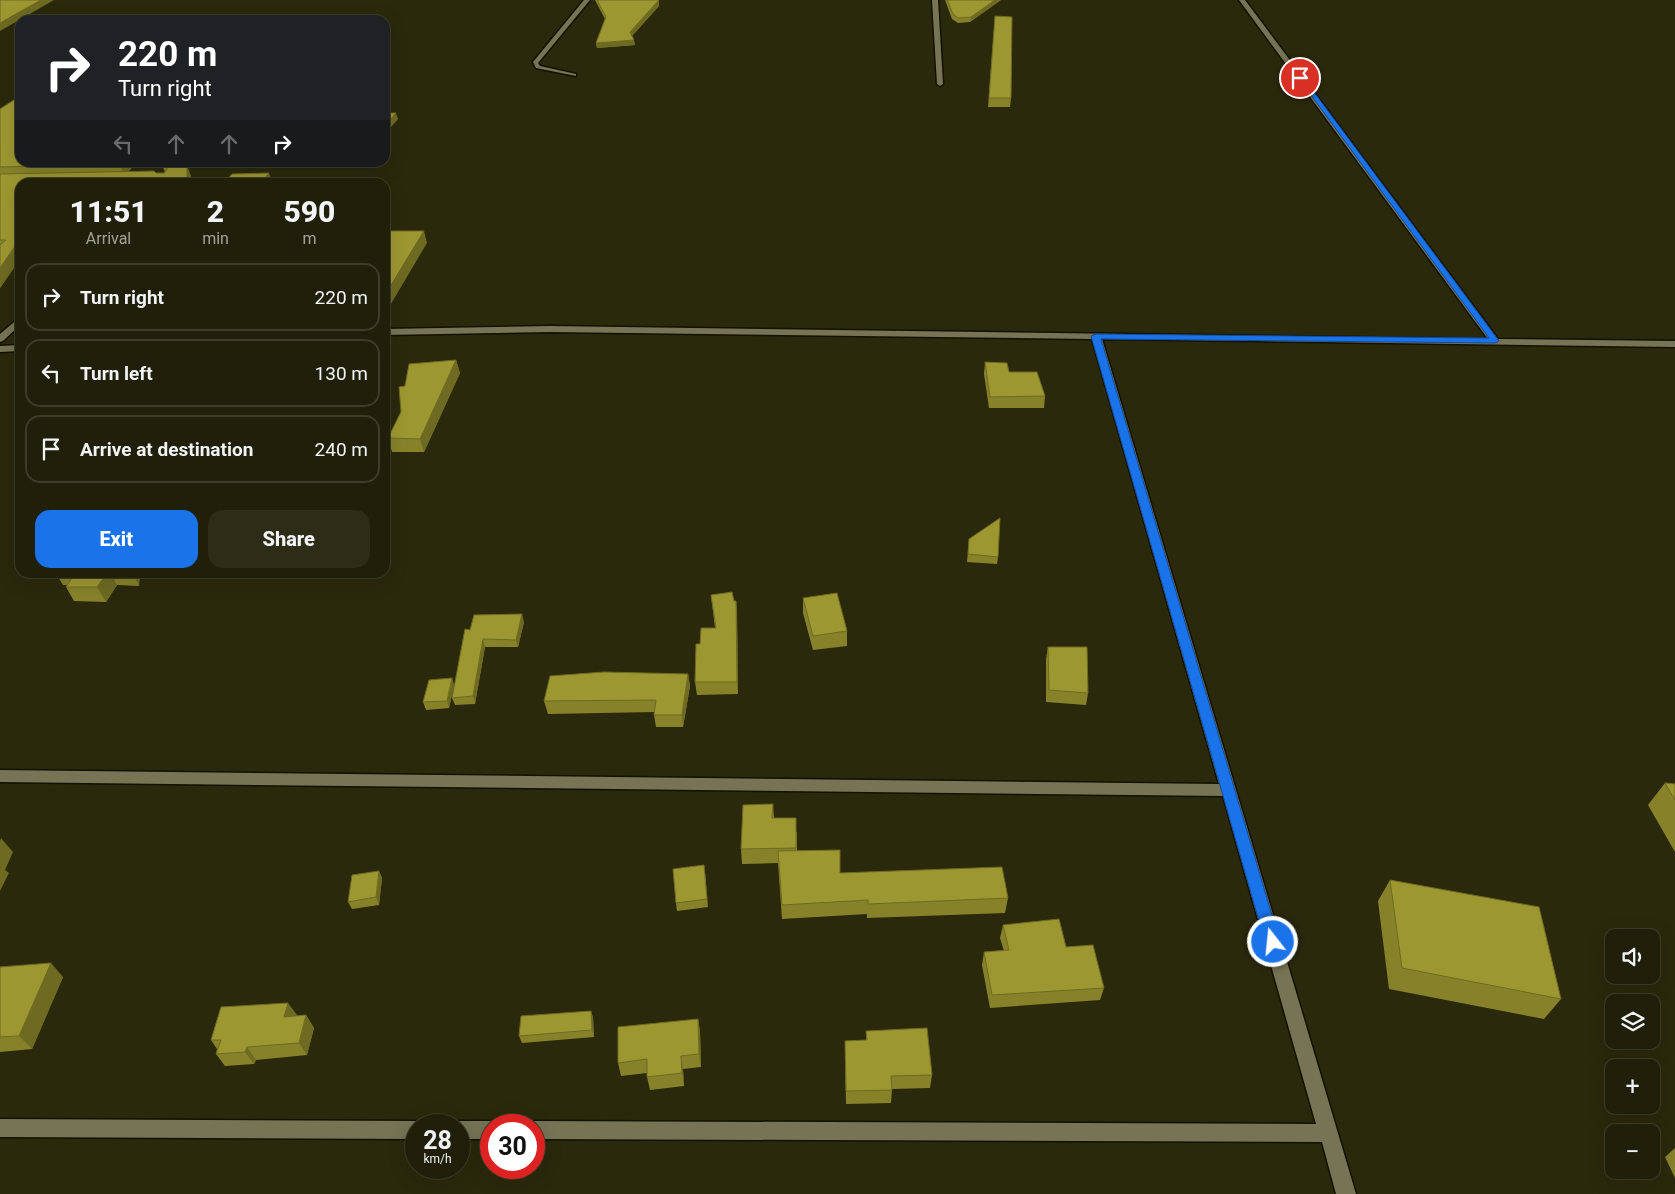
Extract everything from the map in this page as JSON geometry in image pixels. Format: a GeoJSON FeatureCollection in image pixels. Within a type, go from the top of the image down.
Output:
{"type":"FeatureCollection","features":[{"type":"Feature","properties":{"kind":"street"},"geometry":{"type":"LineString","coordinates":[[574,75],[538,67],[535,63],[587,0]]}},
{"type":"Feature","properties":{"kind":"street"},"geometry":{"type":"LineString","coordinates":[[935,0],[940,84]]}},
{"type":"Feature","properties":{"kind":"street"},"geometry":{"type":"LineString","coordinates":[[1242,0],[1495,341]]}},
{"type":"Feature","properties":{"kind":"street"},"geometry":{"type":"LineString","coordinates":[[0,339],[15,325]]}},
{"type":"Feature","properties":{"kind":"street"},"geometry":{"type":"LineString","coordinates":[[390,332],[550,329],[1675,344]]}},
{"type":"Feature","properties":{"kind":"street"},"geometry":{"type":"LineString","coordinates":[[1096,336],[1346,1194]]}},
{"type":"Feature","properties":{"kind":"street"},"geometry":{"type":"LineString","coordinates":[[0,349],[15,348]]}},
{"type":"Feature","properties":{"kind":"street"},"geometry":{"type":"LineString","coordinates":[[0,776],[1228,790]]}},
{"type":"Feature","properties":{"kind":"street"},"geometry":{"type":"LineString","coordinates":[[0,1128],[405,1130]]}},
{"type":"Feature","properties":{"kind":"street"},"geometry":{"type":"LineString","coordinates":[[545,1130],[1329,1133]]}},
{"type":"Feature","properties":{"kind":"building"},"geometry":{"type":"Polygon","coordinates":[[[0,0],[41,0],[0,23],[0,0]]]}},
{"type":"Feature","properties":{"kind":"building"},"geometry":{"type":"Polygon","coordinates":[[[597,0],[659,0],[630,32],[634,40],[596,43],[606,17],[597,0]]]}},
{"type":"Feature","properties":{"kind":"building"},"geometry":{"type":"Polygon","coordinates":[[[947,0],[995,0],[971,17],[958,18],[953,14],[947,0]]]}},
{"type":"Feature","properties":{"kind":"building"},"geometry":{"type":"Polygon","coordinates":[[[995,16],[1012,17],[1011,98],[989,98],[995,16]]]}},
{"type":"Feature","properties":{"kind":"building"},"geometry":{"type":"Polygon","coordinates":[[[15,99],[15,167],[0,167],[0,109],[15,99]]]}},
{"type":"Feature","properties":{"kind":"building"},"geometry":{"type":"Polygon","coordinates":[[[390,113],[396,113],[390,120],[390,113]]]}},
{"type":"Feature","properties":{"kind":"building"},"geometry":{"type":"Polygon","coordinates":[[[166,167],[187,167],[187,178],[15,178],[15,246],[0,268],[0,245],[6,240],[0,240],[0,174],[154,171],[156,173],[164,173],[168,168],[166,167]]]}},
{"type":"Feature","properties":{"kind":"building"},"geometry":{"type":"Polygon","coordinates":[[[269,173],[265,178],[228,178],[232,174],[269,173]]]}},
{"type":"Feature","properties":{"kind":"building"},"geometry":{"type":"Polygon","coordinates":[[[390,231],[424,231],[390,287],[390,231]]]}},
{"type":"Feature","properties":{"kind":"building"},"geometry":{"type":"Polygon","coordinates":[[[456,360],[420,439],[390,438],[390,434],[401,412],[399,387],[405,386],[409,364],[456,360]]]}},
{"type":"Feature","properties":{"kind":"building"},"geometry":{"type":"Polygon","coordinates":[[[985,362],[1007,363],[1009,372],[1037,372],[1045,396],[990,397],[985,362]]]}},
{"type":"Feature","properties":{"kind":"building"},"geometry":{"type":"Polygon","coordinates":[[[1000,518],[998,557],[968,554],[969,539],[1000,518]]]}},
{"type":"Feature","properties":{"kind":"building"},"geometry":{"type":"Polygon","coordinates":[[[72,578],[104,578],[97,587],[66,587],[72,578]]]}},
{"type":"Feature","properties":{"kind":"building"},"geometry":{"type":"Polygon","coordinates":[[[732,592],[734,601],[736,601],[737,682],[695,682],[696,644],[700,644],[701,628],[716,628],[711,595],[732,592]]]}},
{"type":"Feature","properties":{"kind":"building"},"geometry":{"type":"Polygon","coordinates":[[[837,593],[847,631],[813,636],[803,598],[837,593]]]}},
{"type":"Feature","properties":{"kind":"building"},"geometry":{"type":"Polygon","coordinates":[[[522,614],[516,640],[483,639],[473,696],[452,698],[465,629],[470,630],[474,615],[522,614]]]}},
{"type":"Feature","properties":{"kind":"building"},"geometry":{"type":"Polygon","coordinates":[[[1048,647],[1087,647],[1088,693],[1049,690],[1048,647]]]}},
{"type":"Feature","properties":{"kind":"building"},"geometry":{"type":"Polygon","coordinates":[[[604,672],[688,674],[682,715],[654,715],[656,700],[544,701],[550,676],[604,672]]]}},
{"type":"Feature","properties":{"kind":"building"},"geometry":{"type":"Polygon","coordinates":[[[452,678],[447,701],[423,702],[429,680],[452,678]]]}},
{"type":"Feature","properties":{"kind":"building"},"geometry":{"type":"Polygon","coordinates":[[[1665,783],[1675,784],[1675,800],[1665,783]]]}},
{"type":"Feature","properties":{"kind":"building"},"geometry":{"type":"Polygon","coordinates":[[[773,804],[772,818],[796,818],[796,848],[741,849],[743,805],[773,804]]]}},
{"type":"Feature","properties":{"kind":"building"},"geometry":{"type":"Polygon","coordinates":[[[840,850],[840,873],[1002,867],[1008,898],[868,904],[868,900],[782,905],[778,851],[840,850]]]}},
{"type":"Feature","properties":{"kind":"building"},"geometry":{"type":"Polygon","coordinates":[[[704,865],[707,899],[676,903],[673,869],[704,865]]]}},
{"type":"Feature","properties":{"kind":"building"},"geometry":{"type":"Polygon","coordinates":[[[379,871],[376,897],[348,902],[352,875],[379,871]]]}},
{"type":"Feature","properties":{"kind":"building"},"geometry":{"type":"Polygon","coordinates":[[[1390,880],[1539,907],[1561,999],[1402,968],[1390,880]]]}},
{"type":"Feature","properties":{"kind":"building"},"geometry":{"type":"Polygon","coordinates":[[[1059,919],[1066,947],[1093,945],[1104,988],[992,995],[984,952],[1009,950],[1003,925],[1059,919]]]}},
{"type":"Feature","properties":{"kind":"building"},"geometry":{"type":"Polygon","coordinates":[[[51,963],[19,1036],[0,1037],[0,967],[51,963]]]}},
{"type":"Feature","properties":{"kind":"building"},"geometry":{"type":"Polygon","coordinates":[[[288,1003],[284,1017],[306,1015],[299,1043],[247,1047],[245,1052],[216,1054],[221,1040],[211,1040],[221,1007],[288,1003]]]}},
{"type":"Feature","properties":{"kind":"building"},"geometry":{"type":"Polygon","coordinates":[[[591,1011],[592,1030],[519,1036],[521,1016],[591,1011]]]}},
{"type":"Feature","properties":{"kind":"building"},"geometry":{"type":"Polygon","coordinates":[[[698,1019],[699,1054],[681,1056],[682,1073],[647,1077],[647,1059],[618,1063],[618,1027],[698,1019]]]}},
{"type":"Feature","properties":{"kind":"building"},"geometry":{"type":"Polygon","coordinates":[[[927,1028],[932,1075],[891,1076],[892,1090],[846,1091],[845,1041],[867,1040],[866,1031],[927,1028]]]}},
{"type":"Feature","properties":{"kind":"route"},"geometry":{"type":"LineString","coordinates":[[1273,942],[1096,336],[1495,341],[1300,78]]}}]}
